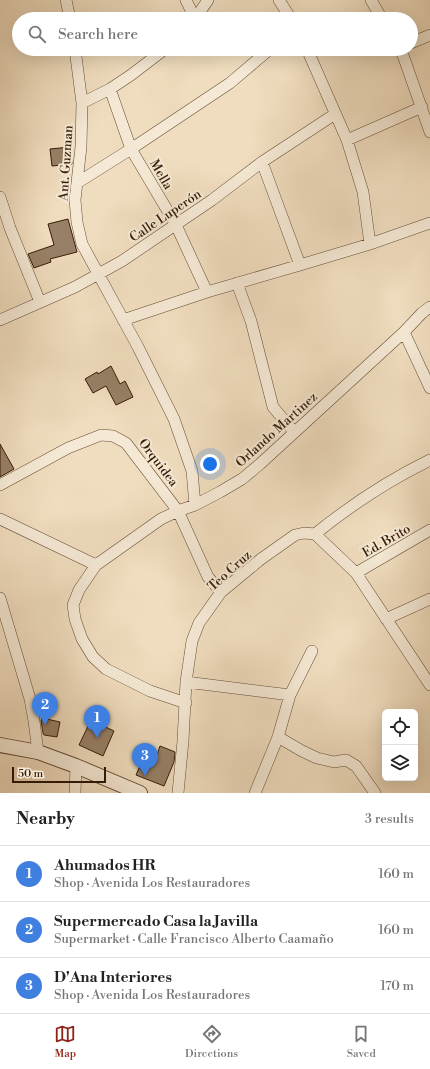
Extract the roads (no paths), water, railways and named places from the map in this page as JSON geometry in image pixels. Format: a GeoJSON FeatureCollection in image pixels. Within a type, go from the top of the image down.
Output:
{"type":"FeatureCollection","features":[{"type":"Feature","properties":{"kind":"street"},"geometry":{"type":"LineString","coordinates":[[66,0],[69,12]]}},
{"type":"Feature","properties":{"kind":"street"},"geometry":{"type":"LineString","coordinates":[[186,0],[192,12]]}},
{"type":"Feature","properties":{"kind":"street"},"geometry":{"type":"LineString","coordinates":[[200,12],[208,0]]}},
{"type":"Feature","properties":{"kind":"street"},"geometry":{"type":"LineString","coordinates":[[279,0],[287,12]]}},
{"type":"Feature","properties":{"kind":"street"},"geometry":{"type":"LineString","coordinates":[[371,0],[378,12]]}},
{"type":"Feature","properties":{"kind":"street"},"geometry":{"type":"LineString","coordinates":[[418,40],[430,35]]}},
{"type":"Feature","properties":{"kind":"street","name":"Ant. Guzman"},"geometry":{"type":"LineString","coordinates":[[76,56],[82,103],[81,147],[75,200],[77,222],[82,244],[138,347],[174,419],[192,471],[195,505]]}},
{"type":"Feature","properties":{"kind":"street"},"geometry":{"type":"LineString","coordinates":[[82,103],[110,89],[157,56]]}},
{"type":"Feature","properties":{"kind":"street"},"geometry":{"type":"LineString","coordinates":[[77,182],[131,149],[230,83],[262,56]]}},
{"type":"Feature","properties":{"kind":"street"},"geometry":{"type":"LineString","coordinates":[[310,56],[347,140],[363,192],[370,244]]}},
{"type":"Feature","properties":{"kind":"street"},"geometry":{"type":"LineString","coordinates":[[403,56],[430,132]]}},
{"type":"Feature","properties":{"kind":"street","name":"Mella"},"geometry":{"type":"LineString","coordinates":[[110,89],[131,149],[176,225],[207,292]]}},
{"type":"Feature","properties":{"kind":"street"},"geometry":{"type":"LineString","coordinates":[[347,140],[422,107]]}},
{"type":"Feature","properties":{"kind":"street","name":"Calle Luperón"},"geometry":{"type":"LineString","coordinates":[[0,320],[75,287],[122,261],[212,200],[262,162],[336,114]]}},
{"type":"Feature","properties":{"kind":"street"},"geometry":{"type":"LineString","coordinates":[[262,162],[300,266]]}},
{"type":"Feature","properties":{"kind":"street"},"geometry":{"type":"LineString","coordinates":[[0,197],[12,235],[40,302]]}},
{"type":"Feature","properties":{"kind":"street"},"geometry":{"type":"LineString","coordinates":[[122,320],[207,292],[300,266],[370,244],[430,223]]}},
{"type":"Feature","properties":{"kind":"street"},"geometry":{"type":"LineString","coordinates":[[237,283],[251,321],[273,407],[294,432]]}},
{"type":"Feature","properties":{"kind":"street","name":"Orlando Martinez"},"geometry":{"type":"LineString","coordinates":[[186,703],[150,691],[106,669],[93,657],[82,639],[75,619],[73,605],[79,590],[96,565],[161,520],[178,511],[195,505],[242,479],[404,332],[422,312],[430,306]]}},
{"type":"Feature","properties":{"kind":"street"},"geometry":{"type":"LineString","coordinates":[[404,332],[430,388]]}},
{"type":"Feature","properties":{"kind":"street","name":"Orquidea"},"geometry":{"type":"LineString","coordinates":[[0,485],[68,448],[101,435],[113,436],[126,443],[178,511],[208,577],[221,592]]}},
{"type":"Feature","properties":{"kind":"street"},"geometry":{"type":"LineString","coordinates":[[428,678],[386,619],[356,573],[315,534],[370,494],[405,472],[430,460]]}},
{"type":"Feature","properties":{"kind":"street"},"geometry":{"type":"LineString","coordinates":[[0,519],[96,565]]}},
{"type":"Feature","properties":{"kind":"street","name":"Ed. Brito"},"geometry":{"type":"LineString","coordinates":[[356,573],[430,530]]}},
{"type":"Feature","properties":{"kind":"street","name":"Teo Cruz"},"geometry":{"type":"LineString","coordinates":[[178,793],[186,703],[186,682],[192,642],[199,623],[221,592],[261,559],[295,535],[304,533],[315,534]]}},
{"type":"Feature","properties":{"kind":"street"},"geometry":{"type":"LineString","coordinates":[[0,598],[30,699],[38,752]]}},
{"type":"Feature","properties":{"kind":"street"},"geometry":{"type":"LineString","coordinates":[[386,619],[430,600]]}},
{"type":"Feature","properties":{"kind":"street"},"geometry":{"type":"LineString","coordinates":[[255,793],[278,737],[290,695],[312,651]]}},
{"type":"Feature","properties":{"kind":"street"},"geometry":{"type":"LineString","coordinates":[[186,682],[290,695]]}},
{"type":"Feature","properties":{"kind":"street"},"geometry":{"type":"LineString","coordinates":[[278,737],[317,758],[334,762],[346,760],[356,766],[375,793]]}},
{"type":"Feature","properties":{"kind":"street"},"geometry":{"type":"LineString","coordinates":[[0,745],[38,752],[140,793]]}},
{"type":"Feature","properties":{"kind":"street"},"geometry":{"type":"LineString","coordinates":[[75,793],[76,766]]}},
{"type":"Feature","properties":{"kind":"place","name":"Supermercado Casa la Javilla"},"geometry":{"type":"Point","coordinates":[45,725]}},
{"type":"Feature","properties":{"kind":"place","name":"Ahumados HR"},"geometry":{"type":"Point","coordinates":[97,738]}},
{"type":"Feature","properties":{"kind":"place","name":"D'Ana Interiores"},"geometry":{"type":"Point","coordinates":[145,776]}}]}
